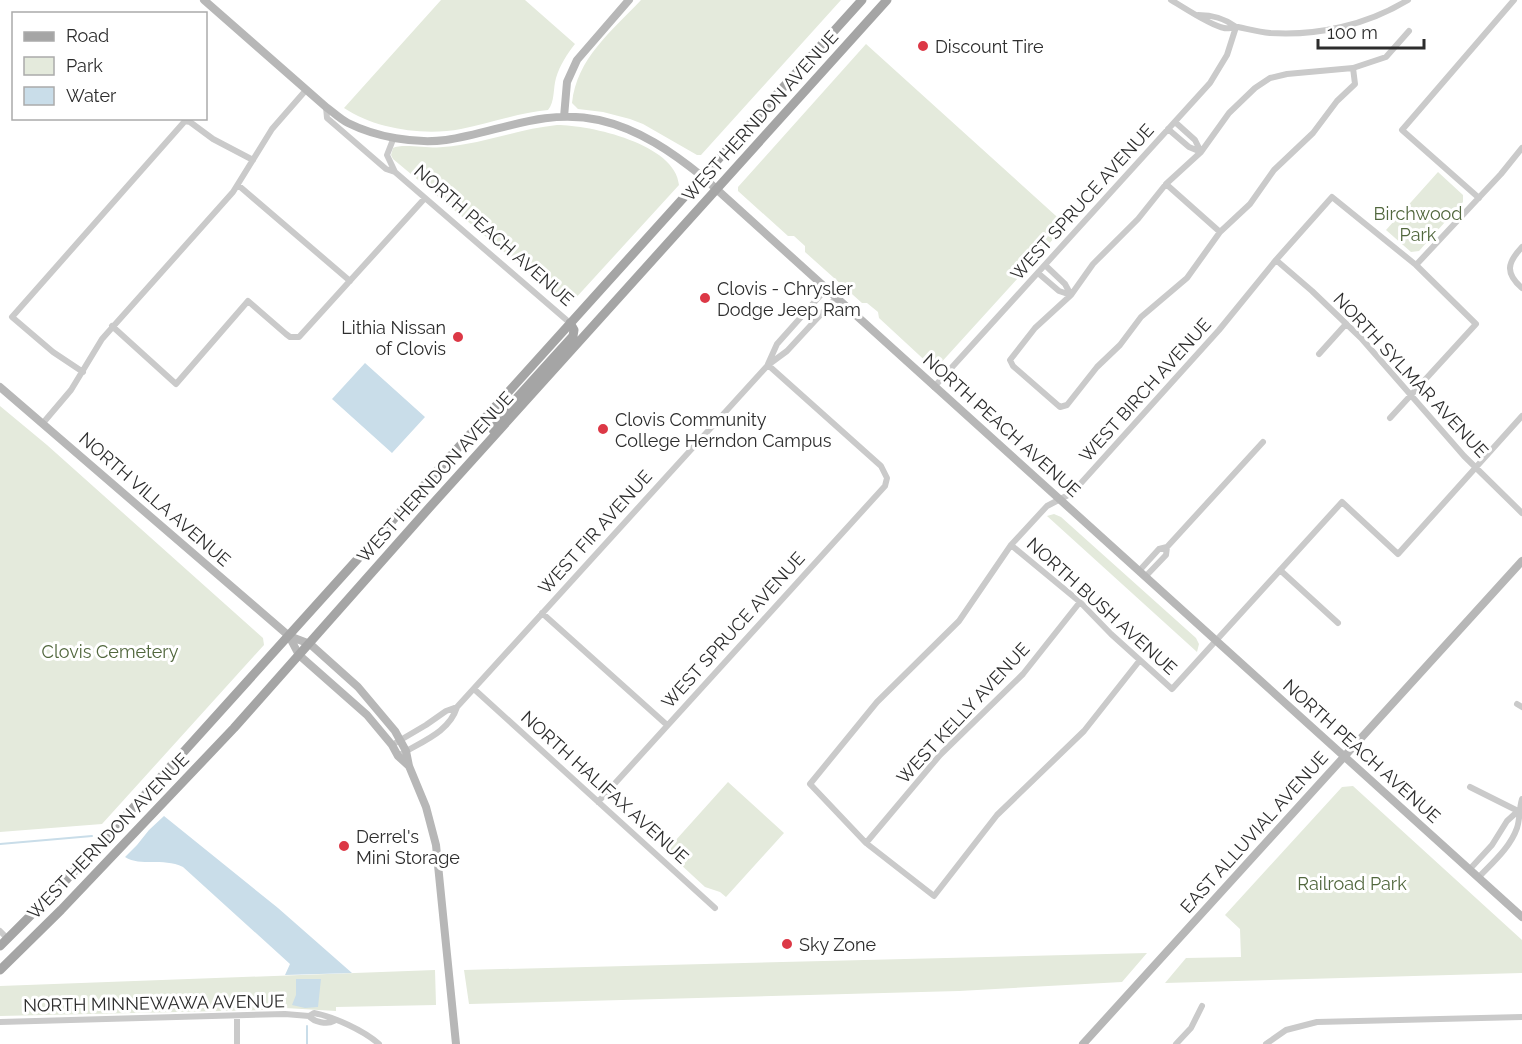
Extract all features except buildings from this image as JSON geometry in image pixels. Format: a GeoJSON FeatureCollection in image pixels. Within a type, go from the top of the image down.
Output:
{"type":"FeatureCollection","features":[{"type":"Feature","properties":{"kind":"main road","name":"WEST HERNDON AVENUE"},"geometry":{"type":"LineString","coordinates":[[0,946],[98,846],[862,0]]}},
{"type":"Feature","properties":{"kind":"main road","name":"WEST HERNDON AVENUE"},"geometry":{"type":"LineString","coordinates":[[0,970],[198,767],[887,0]]}},
{"type":"Feature","properties":{"kind":"main road"},"geometry":{"type":"LineString","coordinates":[[475,457],[505,411],[573,336],[574,330],[570,323]]}},
{"type":"Feature","properties":{"kind":"street","name":"NORTH PEACH AVENUE"},"geometry":{"type":"LineString","coordinates":[[204,0],[326,107],[346,122],[368,132],[418,140],[445,140],[531,119],[564,117],[597,120],[629,130],[668,150],[702,177],[1522,918]]}},
{"type":"Feature","properties":{"kind":"street"},"geometry":{"type":"LineString","coordinates":[[564,117],[567,82],[577,60],[629,0]]}},
{"type":"Feature","properties":{"kind":"street"},"geometry":{"type":"LineString","coordinates":[[1171,0],[1198,15],[1211,15],[1227,20],[1236,27],[1269,33],[1336,29],[1376,16],[1408,0]]}},
{"type":"Feature","properties":{"kind":"street"},"geometry":{"type":"LineString","coordinates":[[1479,198],[1402,130],[1514,0]]}},
{"type":"Feature","properties":{"kind":"street","name":"WEST SPRUCE AVENUE"},"geometry":{"type":"LineString","coordinates":[[934,387],[1175,122],[1220,69],[1236,27]]}},
{"type":"Feature","properties":{"kind":"street"},"geometry":{"type":"LineString","coordinates":[[1353,68],[1355,84],[1337,101],[1313,133],[1274,170],[1250,204],[1220,232],[1187,278],[1141,317],[1120,345],[1097,367],[1067,405],[1060,407],[1013,366],[1010,360],[1035,327],[1071,295],[1093,264],[1138,219],[1166,184],[1200,152],[1229,113],[1255,88],[1270,78],[1287,74],[1353,68],[1386,57],[1409,31]]}},
{"type":"Feature","properties":{"kind":"street"},"geometry":{"type":"LineString","coordinates":[[43,423],[71,390],[112,326],[238,185],[272,129],[306,90]]}},
{"type":"Feature","properties":{"kind":"street","name":"NORTH PEACH AVENUE"},"geometry":{"type":"LineString","coordinates":[[326,107],[327,118],[386,169],[395,172],[570,323]]}},
{"type":"Feature","properties":{"kind":"street"},"geometry":{"type":"LineString","coordinates":[[83,372],[53,352],[12,317],[185,121],[190,122],[213,140],[253,160]]}},
{"type":"Feature","properties":{"kind":"street"},"geometry":{"type":"LineString","coordinates":[[1175,122],[1195,140],[1200,152]]}},
{"type":"Feature","properties":{"kind":"street"},"geometry":{"type":"LineString","coordinates":[[1168,129],[1189,147],[1200,152]]}},
{"type":"Feature","properties":{"kind":"street","name":"NORTH PEACH AVENUE"},"geometry":{"type":"LineString","coordinates":[[393,137],[387,156],[395,172]]}},
{"type":"Feature","properties":{"kind":"street"},"geometry":{"type":"LineString","coordinates":[[1390,418],[1476,324],[1416,265],[1522,148]]}},
{"type":"Feature","properties":{"kind":"street"},"geometry":{"type":"LineString","coordinates":[[1166,184],[1220,232]]}},
{"type":"Feature","properties":{"kind":"street"},"geometry":{"type":"LineString","coordinates":[[238,185],[350,281]]}},
{"type":"Feature","properties":{"kind":"street","name":"WEST BIRCH AVENUE"},"geometry":{"type":"LineString","coordinates":[[866,843],[810,784],[877,702],[959,621],[1011,545],[1047,506],[1072,493],[1234,313],[1276,260],[1332,197],[1416,265]]}},
{"type":"Feature","properties":{"kind":"street"},"geometry":{"type":"LineString","coordinates":[[112,326],[176,384],[248,301],[286,334],[295,338],[302,335],[425,198]]}},
{"type":"Feature","properties":{"kind":"street"},"geometry":{"type":"LineString","coordinates":[[1522,247],[1514,255],[1510,264],[1511,275],[1522,288]]}},
{"type":"Feature","properties":{"kind":"street","name":"NORTH SYLMAR AVENUE"},"geometry":{"type":"LineString","coordinates":[[1276,260],[1346,324],[1475,468],[1522,513]]}},
{"type":"Feature","properties":{"kind":"street"},"geometry":{"type":"LineString","coordinates":[[1045,266],[1065,284],[1071,295]]}},
{"type":"Feature","properties":{"kind":"street"},"geometry":{"type":"LineString","coordinates":[[1038,273],[1059,291],[1071,295]]}},
{"type":"Feature","properties":{"kind":"street","name":"WEST FIR AVENUE"},"geometry":{"type":"LineString","coordinates":[[768,365],[777,344],[826,289]]}},
{"type":"Feature","properties":{"kind":"street","name":"WEST FIR AVENUE"},"geometry":{"type":"LineString","coordinates":[[457,706],[768,365],[787,351],[836,298]]}},
{"type":"Feature","properties":{"kind":"street"},"geometry":{"type":"LineString","coordinates":[[1319,354],[1346,324]]}},
{"type":"Feature","properties":{"kind":"street","name":"WEST SPRUCE AVENUE"},"geometry":{"type":"LineString","coordinates":[[598,802],[884,488],[886,478],[881,466],[768,365]]}},
{"type":"Feature","properties":{"kind":"street","name":"NORTH VILLA AVENUE"},"geometry":{"type":"LineString","coordinates":[[0,387],[289,636],[310,644],[364,694],[400,740],[426,807],[436,845],[456,1044]]}},
{"type":"Feature","properties":{"kind":"street"},"geometry":{"type":"LineString","coordinates":[[1215,641],[1342,502],[1398,554],[1522,416]]}},
{"type":"Feature","properties":{"kind":"street"},"geometry":{"type":"LineString","coordinates":[[1142,574],[1159,549],[1167,547],[1263,442]]}},
{"type":"Feature","properties":{"kind":"street","name":"NORTH BUSH AVENUE"},"geometry":{"type":"LineString","coordinates":[[1011,545],[1080,602],[1172,689],[1215,641]]}},
{"type":"Feature","properties":{"kind":"street","name":"EAST ALLUVIAL AVENUE"},"geometry":{"type":"LineString","coordinates":[[1083,1044],[1522,561]]}},
{"type":"Feature","properties":{"kind":"street"},"geometry":{"type":"LineString","coordinates":[[1280,570],[1338,623]]}},
{"type":"Feature","properties":{"kind":"street","name":"WEST KELLY AVENUE"},"geometry":{"type":"LineString","coordinates":[[866,843],[940,755],[1023,674],[1080,602]]}},
{"type":"Feature","properties":{"kind":"street"},"geometry":{"type":"LineString","coordinates":[[542,613],[667,725]]}},
{"type":"Feature","properties":{"kind":"street","name":"NORTH VILLA AVENUE"},"geometry":{"type":"LineString","coordinates":[[289,636],[299,655],[368,715],[398,756],[409,766]]}},
{"type":"Feature","properties":{"kind":"street"},"geometry":{"type":"LineString","coordinates":[[866,843],[934,896],[998,814],[1084,731],[1140,660]]}},
{"type":"Feature","properties":{"kind":"street","name":"NORTH HALIFAX AVENUE"},"geometry":{"type":"LineString","coordinates":[[474,689],[715,908]]}},
{"type":"Feature","properties":{"kind":"street"},"geometry":{"type":"LineString","coordinates":[[392,745],[457,706]]}},
{"type":"Feature","properties":{"kind":"street"},"geometry":{"type":"LineString","coordinates":[[398,756],[445,727],[453,719],[457,706]]}},
{"type":"Feature","properties":{"kind":"street"},"geometry":{"type":"LineString","coordinates":[[1470,787],[1518,811]]}},
{"type":"Feature","properties":{"kind":"street"},"geometry":{"type":"LineString","coordinates":[[1478,878],[1510,841],[1518,825],[1518,811],[1522,799]]}},
{"type":"Feature","properties":{"kind":"street"},"geometry":{"type":"LineString","coordinates":[[1469,870],[1497,839],[1507,821],[1518,811]]}},
{"type":"Feature","properties":{"kind":"street"},"geometry":{"type":"LineString","coordinates":[[0,931],[8,939]]}},
{"type":"Feature","properties":{"kind":"street"},"geometry":{"type":"LineString","coordinates":[[1176,1044],[1191,1028],[1202,1006]]}},
{"type":"Feature","properties":{"kind":"street","name":"NORTH MINNEWAWA AVENUE"},"geometry":{"type":"LineString","coordinates":[[0,1022],[285,1014],[309,1016],[314,1013],[331,1017],[358,1030],[379,1044]]}},
{"type":"Feature","properties":{"kind":"street"},"geometry":{"type":"LineString","coordinates":[[237,1016],[237,1044]]}},
{"type":"Feature","properties":{"kind":"street"},"geometry":{"type":"LineString","coordinates":[[1266,1044],[1286,1030],[1317,1022],[1522,1017]]}},
{"type":"Feature","properties":{"kind":"green space"},"geometry":{"type":"Polygon","coordinates":[[[441,0],[525,0],[575,44],[558,73],[552,103],[548,110],[461,129],[431,132],[385,126],[344,108],[441,0]]]}},
{"type":"Feature","properties":{"kind":"green space"},"geometry":{"type":"Polygon","coordinates":[[[641,0],[841,0],[701,155],[697,155],[643,124],[603,112],[578,109],[572,103],[575,87],[588,59],[607,35],[641,0]]]}},
{"type":"Feature","properties":{"kind":"green space"},"geometry":{"type":"Polygon","coordinates":[[[866,44],[1066,225],[938,366],[932,367],[879,318],[878,312],[867,303],[862,303],[805,252],[805,246],[794,236],[788,236],[738,191],[738,187],[866,44]]]}},
{"type":"Feature","properties":{"kind":"green space"},"geometry":{"type":"Polygon","coordinates":[[[557,125],[609,133],[648,148],[663,158],[674,171],[679,185],[573,301],[564,302],[391,155],[393,148],[397,147],[457,145],[557,125]]]}},
{"type":"Feature","properties":{"kind":"green space","name":"Birchwood Park"},"geometry":{"type":"Polygon","coordinates":[[[1438,172],[1463,195],[1463,202],[1419,251],[1411,252],[1386,230],[1438,172]]]}},
{"type":"Feature","properties":{"kind":"green space","name":"Clovis Cemetery"},"geometry":{"type":"Polygon","coordinates":[[[0,406],[47,445],[263,638],[264,645],[102,824],[0,832],[0,406]]]}},
{"type":"Feature","properties":{"kind":"green space"},"geometry":{"type":"Polygon","coordinates":[[[1054,514],[1061,517],[1196,638],[1199,644],[1197,652],[1047,516],[1054,514]]]}},
{"type":"Feature","properties":{"kind":"green space"},"geometry":{"type":"Polygon","coordinates":[[[728,782],[784,833],[726,897],[720,892],[705,887],[666,851],[728,782]]]}},
{"type":"Feature","properties":{"kind":"green space","name":"Railroad Park"},"geometry":{"type":"Polygon","coordinates":[[[1353,786],[1522,940],[1522,973],[1165,983],[1186,958],[1241,957],[1240,929],[1225,915],[1342,787],[1353,786]]]}},
{"type":"Feature","properties":{"kind":"green space"},"geometry":{"type":"Polygon","coordinates":[[[1147,953],[1122,982],[959,991],[469,1004],[464,970],[1147,953]]]}},
{"type":"Feature","properties":{"kind":"green space"},"geometry":{"type":"Polygon","coordinates":[[[435,970],[436,1005],[336,1007],[336,1011],[285,1008],[0,1016],[0,986],[435,970]]]}},
{"type":"Feature","properties":{"kind":"water"},"geometry":{"type":"Polygon","coordinates":[[[365,363],[425,417],[392,453],[332,399],[365,363]]]}},
{"type":"Feature","properties":{"kind":"water"},"geometry":{"type":"Polygon","coordinates":[[[164,816],[278,908],[352,973],[285,975],[290,964],[183,867],[175,864],[131,860],[125,857],[164,816]]]}},
{"type":"Feature","properties":{"kind":"water"},"geometry":{"type":"Polygon","coordinates":[[[296,979],[321,979],[318,1007],[305,1008],[292,1005],[296,995],[296,979]]]}},
{"type":"Feature","properties":{"kind":"waterway"},"geometry":{"type":"LineString","coordinates":[[0,844],[92,836]]}},
{"type":"Feature","properties":{"kind":"waterway"},"geometry":{"type":"LineString","coordinates":[[307,1026],[307,1044]]}},
{"type":"Feature","properties":{"kind":"place","name":"Discount Tire"},"geometry":{"type":"Point","coordinates":[923,46]}},
{"type":"Feature","properties":{"kind":"place","name":"Clovis - Chrysler Dodge Jeep Ram"},"geometry":{"type":"Point","coordinates":[705,298]}},
{"type":"Feature","properties":{"kind":"place","name":"Lithia Nissan of Clovis"},"geometry":{"type":"Point","coordinates":[458,337]}},
{"type":"Feature","properties":{"kind":"place","name":"Clovis Community College Herndon Campus"},"geometry":{"type":"Point","coordinates":[603,429]}},
{"type":"Feature","properties":{"kind":"place","name":"Derrel's Mini Storage"},"geometry":{"type":"Point","coordinates":[344,846]}},
{"type":"Feature","properties":{"kind":"place","name":"Sky Zone"},"geometry":{"type":"Point","coordinates":[787,944]}}]}
